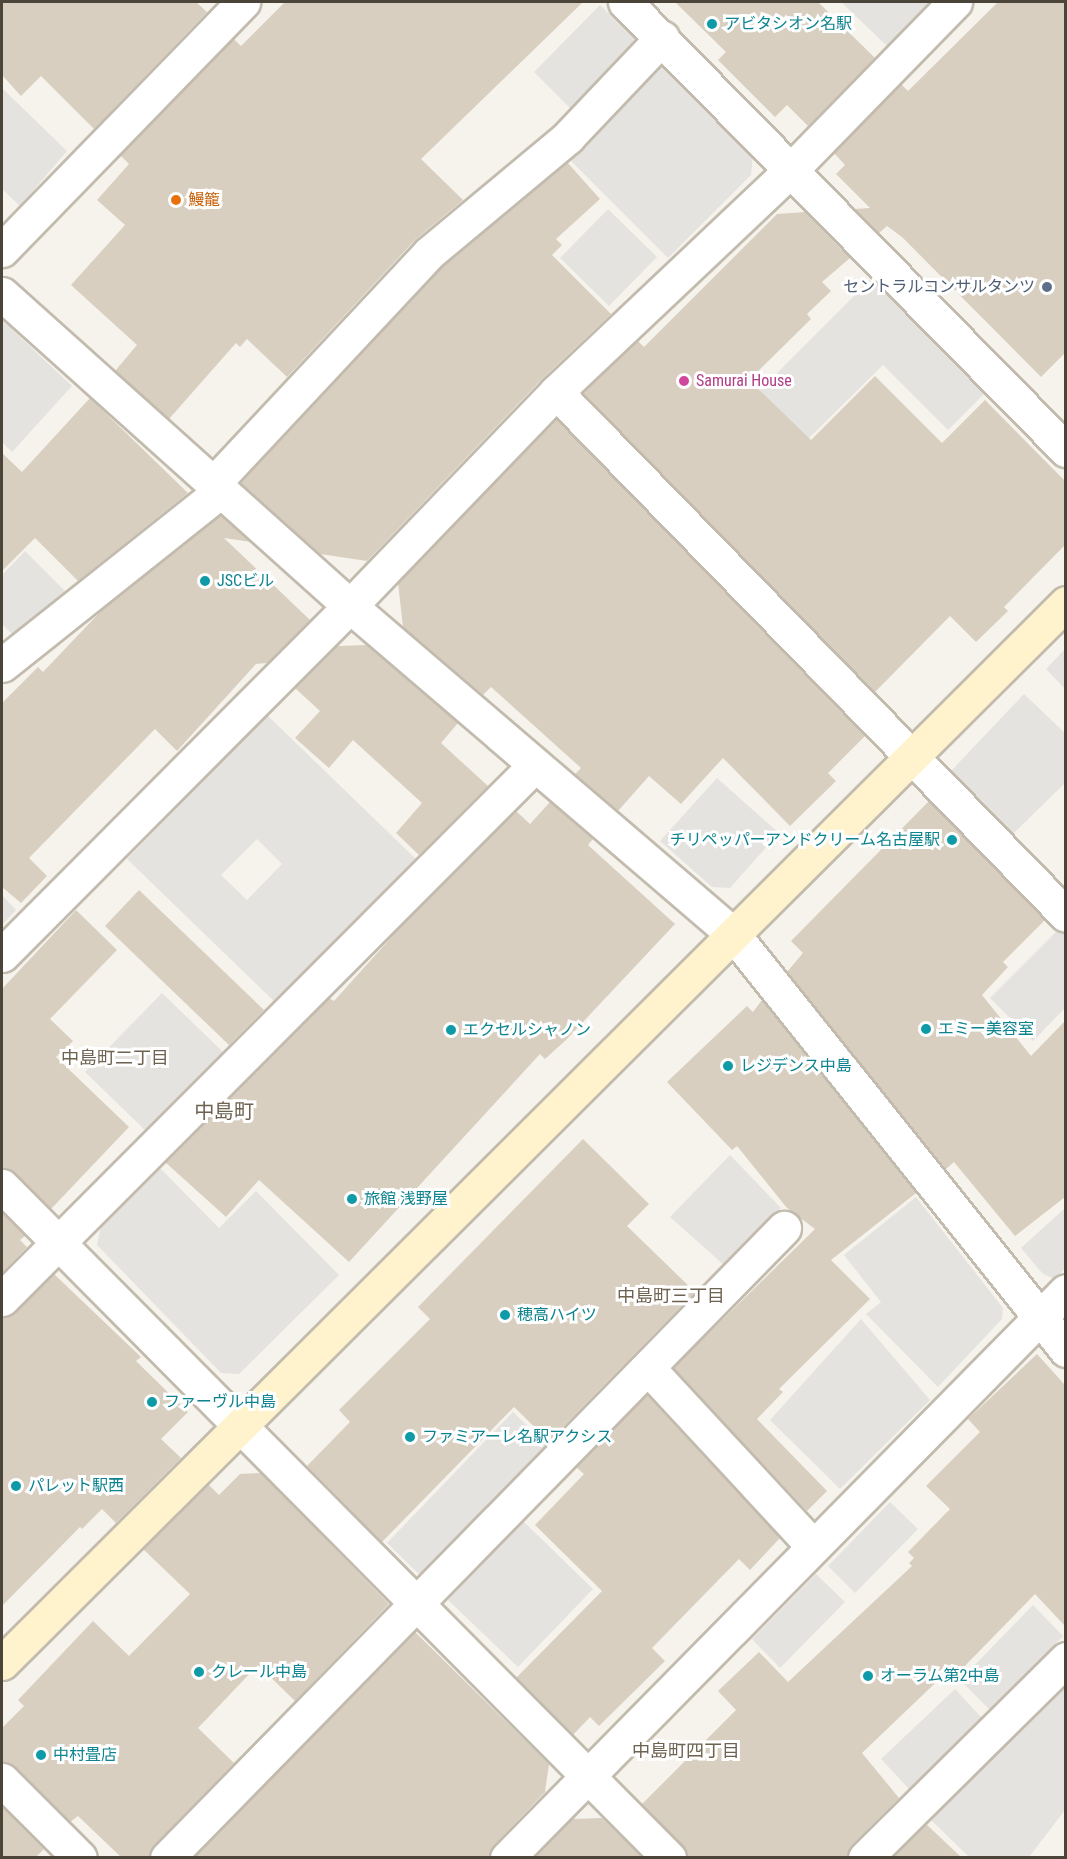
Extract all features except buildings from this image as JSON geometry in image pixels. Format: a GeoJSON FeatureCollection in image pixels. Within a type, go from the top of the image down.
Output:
{"type":"FeatureCollection","features":[{"type":"Feature","properties":{"kind":"street"},"geometry":{"type":"LineString","coordinates":[[2,250],[243,2]]}},
{"type":"Feature","properties":{"kind":"street"},"geometry":{"type":"LineString","coordinates":[[625,2],[1065,450]]}},
{"type":"Feature","properties":{"kind":"street"},"geometry":{"type":"LineString","coordinates":[[2,955],[350,606],[556,392],[791,170],[956,2]]}},
{"type":"Feature","properties":{"kind":"street"},"geometry":{"type":"LineString","coordinates":[[2,665],[217,487],[429,253],[568,137],[662,38]]}},
{"type":"Feature","properties":{"kind":"street"},"geometry":{"type":"LineString","coordinates":[[2,294],[350,606],[733,934],[1065,1350]]}},
{"type":"Feature","properties":{"kind":"street"},"geometry":{"type":"LineString","coordinates":[[556,392],[1065,915]]}},
{"type":"Feature","properties":{"kind":"street"},"geometry":{"type":"LineString","coordinates":[[2,1663],[1065,603]]}},
{"type":"Feature","properties":{"kind":"street"},"geometry":{"type":"LineString","coordinates":[[2,1299],[536,765]]}},
{"type":"Feature","properties":{"kind":"street"},"geometry":{"type":"LineString","coordinates":[[2,1185],[669,1857]]}},
{"type":"Feature","properties":{"kind":"street"},"geometry":{"type":"LineString","coordinates":[[167,1857],[784,1228]]}},
{"type":"Feature","properties":{"kind":"street"},"geometry":{"type":"LineString","coordinates":[[507,1857],[1065,1291]]}},
{"type":"Feature","properties":{"kind":"street"},"geometry":{"type":"LineString","coordinates":[[648,1368],[813,1546]]}},
{"type":"Feature","properties":{"kind":"street"},"geometry":{"type":"LineString","coordinates":[[865,1857],[1065,1659]]}},
{"type":"Feature","properties":{"kind":"street"},"geometry":{"type":"LineString","coordinates":[[2,1780],[80,1857]]}},
{"type":"Feature","properties":{"kind":"shaded area"},"geometry":{"type":"Polygon","coordinates":[[[841,2],[930,2],[887,46],[841,2]]]}},
{"type":"Feature","properties":{"kind":"shaded area"},"geometry":{"type":"Polygon","coordinates":[[[600,5],[642,46],[576,114],[534,72],[600,5]]]}},
{"type":"Feature","properties":{"kind":"shaded area"},"geometry":{"type":"Polygon","coordinates":[[[656,59],[753,154],[751,175],[668,258],[563,153],[656,59]]]}},
{"type":"Feature","properties":{"kind":"shaded area"},"geometry":{"type":"Polygon","coordinates":[[[3,89],[67,151],[20,206],[2,189],[3,89]]]}},
{"type":"Feature","properties":{"kind":"shaded area"},"geometry":{"type":"Polygon","coordinates":[[[608,209],[657,257],[609,306],[560,258],[608,209]]]}},
{"type":"Feature","properties":{"kind":"shaded area"},"geometry":{"type":"Polygon","coordinates":[[[873,277],[987,391],[948,430],[883,365],[796,451],[748,402],[873,277]]]}},
{"type":"Feature","properties":{"kind":"shaded area"},"geometry":{"type":"Polygon","coordinates":[[[2,320],[72,386],[12,452],[2,442],[2,320]]]}},
{"type":"Feature","properties":{"kind":"shaded area"},"geometry":{"type":"Polygon","coordinates":[[[25,551],[69,595],[16,638],[2,624],[2,575],[25,551]]]}},
{"type":"Feature","properties":{"kind":"shaded area"},"geometry":{"type":"Polygon","coordinates":[[[1065,649],[1065,689],[1046,669],[1065,649]]]}},
{"type":"Feature","properties":{"kind":"shaded area"},"geometry":{"type":"Polygon","coordinates":[[[1024,694],[1065,733],[1065,783],[1012,835],[951,771],[1024,694]]]}},
{"type":"Feature","properties":{"kind":"shaded area"},"geometry":{"type":"Polygon","coordinates":[[[267,715],[418,861],[275,1002],[127,859],[267,715]],[[257,839],[221,875],[247,900],[282,864],[257,839]]]}},
{"type":"Feature","properties":{"kind":"shaded area"},"geometry":{"type":"Polygon","coordinates":[[[717,778],[779,833],[730,888],[712,887],[660,841],[717,778]]]}},
{"type":"Feature","properties":{"kind":"shaded area"},"geometry":{"type":"Polygon","coordinates":[[[2,895],[16,910],[2,925],[2,895]]]}},
{"type":"Feature","properties":{"kind":"shaded area"},"geometry":{"type":"Polygon","coordinates":[[[1061,927],[1065,931],[1065,1008],[1033,1041],[990,998],[1061,927]]]}},
{"type":"Feature","properties":{"kind":"shaded area"},"geometry":{"type":"Polygon","coordinates":[[[162,993],[224,1053],[148,1133],[85,1072],[162,993]]]}},
{"type":"Feature","properties":{"kind":"shaded area"},"geometry":{"type":"Polygon","coordinates":[[[730,1155],[781,1208],[725,1266],[670,1217],[730,1155]]]}},
{"type":"Feature","properties":{"kind":"shaded area"},"geometry":{"type":"Polygon","coordinates":[[[159,1167],[219,1228],[256,1191],[339,1275],[239,1374],[221,1373],[97,1245],[101,1226],[159,1167]]]}},
{"type":"Feature","properties":{"kind":"shaded area"},"geometry":{"type":"Polygon","coordinates":[[[916,1197],[1003,1308],[1002,1319],[938,1387],[866,1314],[881,1302],[844,1255],[916,1197]]]}},
{"type":"Feature","properties":{"kind":"shaded area"},"geometry":{"type":"Polygon","coordinates":[[[1065,1208],[1065,1268],[1055,1279],[1043,1274],[1021,1248],[1065,1208]]]}},
{"type":"Feature","properties":{"kind":"shaded area"},"geometry":{"type":"Polygon","coordinates":[[[861,1319],[930,1400],[840,1489],[770,1420],[861,1319]]]}},
{"type":"Feature","properties":{"kind":"shaded area"},"geometry":{"type":"Polygon","coordinates":[[[513,1412],[551,1449],[425,1580],[387,1543],[513,1412]]]}},
{"type":"Feature","properties":{"kind":"shaded area"},"geometry":{"type":"Polygon","coordinates":[[[890,1502],[918,1529],[855,1593],[828,1566],[890,1502]]]}},
{"type":"Feature","properties":{"kind":"shaded area"},"geometry":{"type":"Polygon","coordinates":[[[523,1521],[593,1589],[518,1667],[448,1600],[523,1521]]]}},
{"type":"Feature","properties":{"kind":"shaded area"},"geometry":{"type":"Polygon","coordinates":[[[816,1574],[845,1602],[780,1668],[752,1639],[816,1574]]]}},
{"type":"Feature","properties":{"kind":"shaded area"},"geometry":{"type":"Polygon","coordinates":[[[1033,1605],[1063,1636],[990,1710],[960,1680],[1033,1605]]]}},
{"type":"Feature","properties":{"kind":"shaded area"},"geometry":{"type":"Polygon","coordinates":[[[1065,1682],[1065,1810],[1029,1857],[969,1857],[930,1819],[1065,1682]]]}},
{"type":"Feature","properties":{"kind":"shaded area"},"geometry":{"type":"Polygon","coordinates":[[[955,1689],[982,1718],[909,1789],[881,1759],[955,1689]]]}},
{"type":"Feature","properties":{"kind":"place","name":"アビタシオン名駅"},"geometry":{"type":"Point","coordinates":[712,24]}},
{"type":"Feature","properties":{"kind":"place","name":"鰻籠"},"geometry":{"type":"Point","coordinates":[176,200]}},
{"type":"Feature","properties":{"kind":"place","name":"セントラルコンサルタンツ"},"geometry":{"type":"Point","coordinates":[1047,287]}},
{"type":"Feature","properties":{"kind":"place","name":"Samurai House"},"geometry":{"type":"Point","coordinates":[684,381]}},
{"type":"Feature","properties":{"kind":"place","name":"JSCビル"},"geometry":{"type":"Point","coordinates":[205,581]}},
{"type":"Feature","properties":{"kind":"place","name":"チリペッパーアンドクリーム名古屋駅"},"geometry":{"type":"Point","coordinates":[952,840]}},
{"type":"Feature","properties":{"kind":"place","name":"エミー美容室"},"geometry":{"type":"Point","coordinates":[926,1029]}},
{"type":"Feature","properties":{"kind":"place","name":"エクセルシャノン"},"geometry":{"type":"Point","coordinates":[451,1030]}},
{"type":"Feature","properties":{"kind":"place","name":"レジデンス中島"},"geometry":{"type":"Point","coordinates":[728,1066]}},
{"type":"Feature","properties":{"kind":"place","name":"旅館 浅野屋"},"geometry":{"type":"Point","coordinates":[352,1199]}},
{"type":"Feature","properties":{"kind":"place","name":"穂高ハイツ"},"geometry":{"type":"Point","coordinates":[505,1315]}},
{"type":"Feature","properties":{"kind":"place","name":"ファーヴル中島"},"geometry":{"type":"Point","coordinates":[152,1402]}},
{"type":"Feature","properties":{"kind":"place","name":"ファミアーレ名駅アクシス"},"geometry":{"type":"Point","coordinates":[410,1437]}},
{"type":"Feature","properties":{"kind":"place","name":"パレット駅西"},"geometry":{"type":"Point","coordinates":[16,1486]}},
{"type":"Feature","properties":{"kind":"place","name":"クレール中島"},"geometry":{"type":"Point","coordinates":[199,1672]}},
{"type":"Feature","properties":{"kind":"place","name":"オーラム第2中島"},"geometry":{"type":"Point","coordinates":[868,1676]}},
{"type":"Feature","properties":{"kind":"place","name":"中村畳店"},"geometry":{"type":"Point","coordinates":[41,1755]}},
{"type":"Feature","properties":{"kind":"district","name":"中島町二丁目"},"geometry":{"type":"Point","coordinates":[115,1058]}},
{"type":"Feature","properties":{"kind":"district","name":"中島町"},"geometry":{"type":"Point","coordinates":[224,1111]}},
{"type":"Feature","properties":{"kind":"district","name":"中島町三丁目"},"geometry":{"type":"Point","coordinates":[671,1296]}},
{"type":"Feature","properties":{"kind":"district","name":"中島町四丁目"},"geometry":{"type":"Point","coordinates":[686,1751]}}]}
